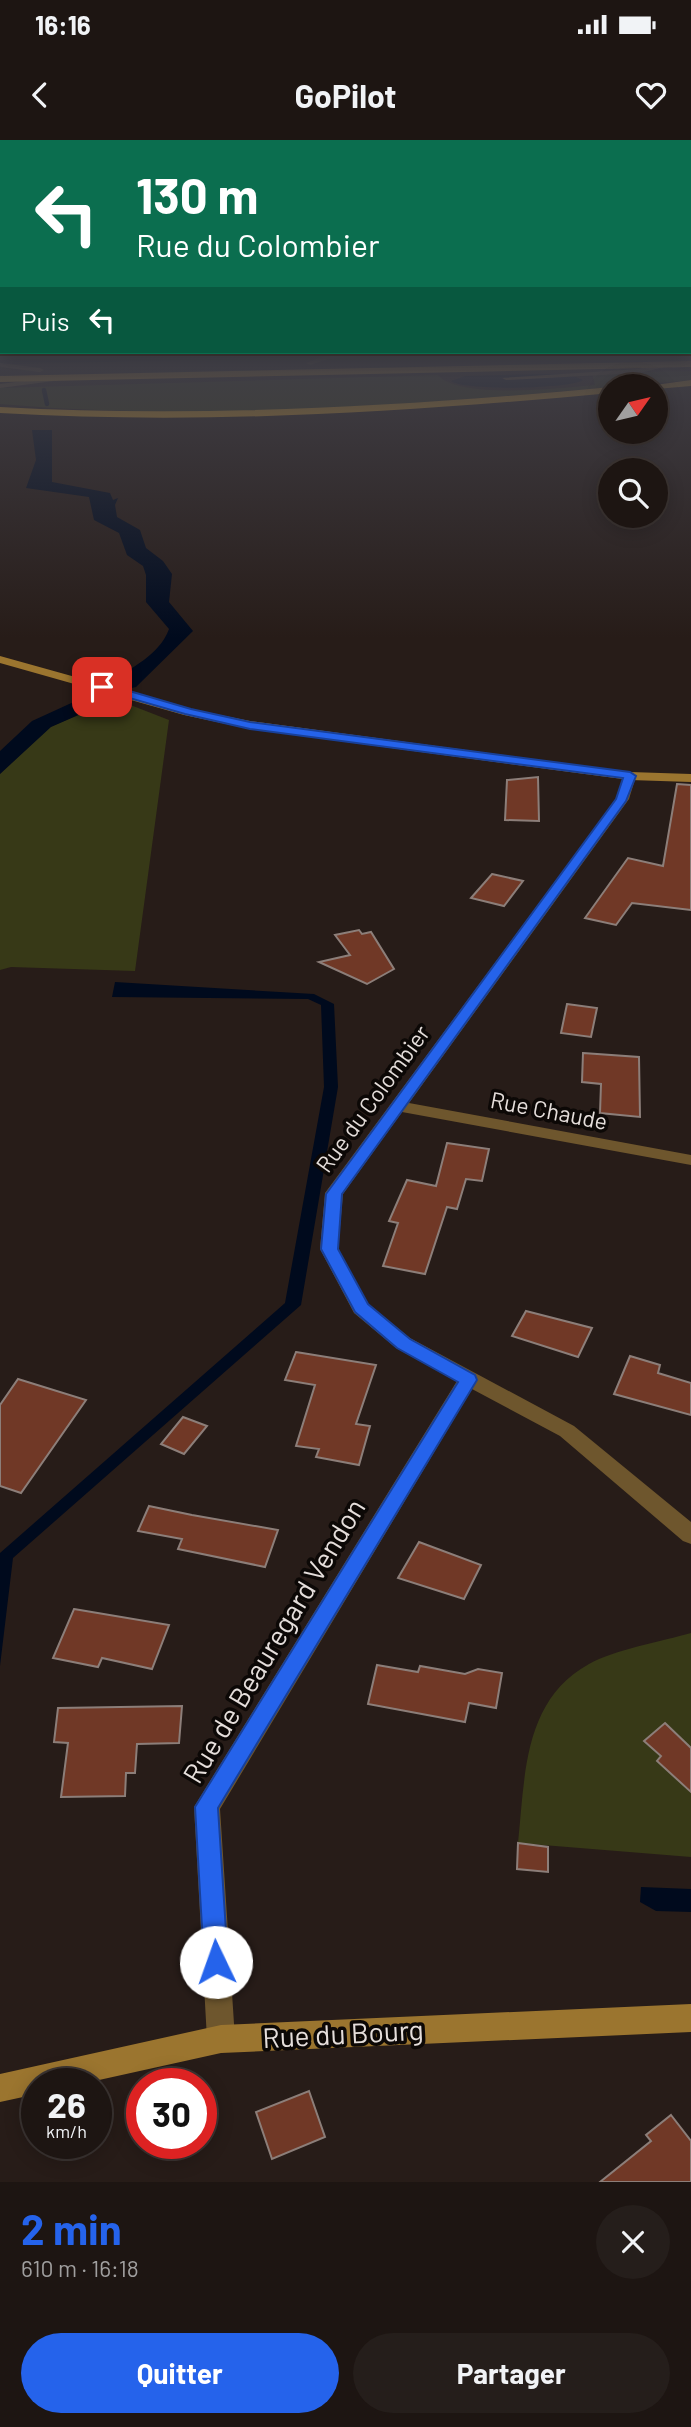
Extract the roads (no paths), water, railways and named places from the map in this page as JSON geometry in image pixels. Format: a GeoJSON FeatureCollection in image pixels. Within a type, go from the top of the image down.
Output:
{"type":"FeatureCollection","features":[{"type":"Feature","properties":{"kind":"street"},"geometry":{"type":"LineString","coordinates":[[0,659],[250,725],[630,776],[691,778]]}},
{"type":"Feature","properties":{"kind":"street","name":"Rue du Colombier"},"geometry":{"type":"LineString","coordinates":[[630,776],[622,799],[334,1194],[329,1249],[361,1308],[403,1343],[567,1431],[691,1535]]}},
{"type":"Feature","properties":{"kind":"street","name":"Rue Chaude"},"geometry":{"type":"LineString","coordinates":[[400,1106],[691,1160]]}},
{"type":"Feature","properties":{"kind":"street","name":"Rue de Beauregard Vendon"},"geometry":{"type":"LineString","coordinates":[[221,2039],[206,1807],[468,1380]]}},
{"type":"Feature","properties":{"kind":"street","name":"Rue du Bourg"},"geometry":{"type":"LineString","coordinates":[[0,2088],[221,2039],[691,2018]]}},
{"type":"Feature","properties":{"kind":"water"},"geometry":{"type":"Polygon","coordinates":[[[34,447],[52,447],[52,482],[110,493],[113,500],[118,498],[115,505],[117,517],[140,530],[146,548],[163,561],[172,574],[169,602],[193,631],[136,687],[127,689],[110,683],[159,647],[169,629],[146,602],[146,575],[143,566],[127,555],[119,533],[94,520],[89,497],[26,488],[36,460],[34,447]]]}},
{"type":"Feature","properties":{"kind":"water"},"geometry":{"type":"Polygon","coordinates":[[[102,689],[115,699],[51,727],[0,774],[0,751],[32,721],[102,689]]]}},
{"type":"Feature","properties":{"kind":"water"},"geometry":{"type":"Polygon","coordinates":[[[115,982],[314,994],[334,1004],[338,1087],[301,1305],[13,1558],[0,1666],[0,1553],[285,1303],[324,1087],[321,1005],[308,999],[112,997],[115,982]]]}},
{"type":"Feature","properties":{"kind":"water"},"geometry":{"type":"Polygon","coordinates":[[[641,1887],[691,1889],[691,1912],[656,1911],[640,1902],[641,1887]]]}}]}
